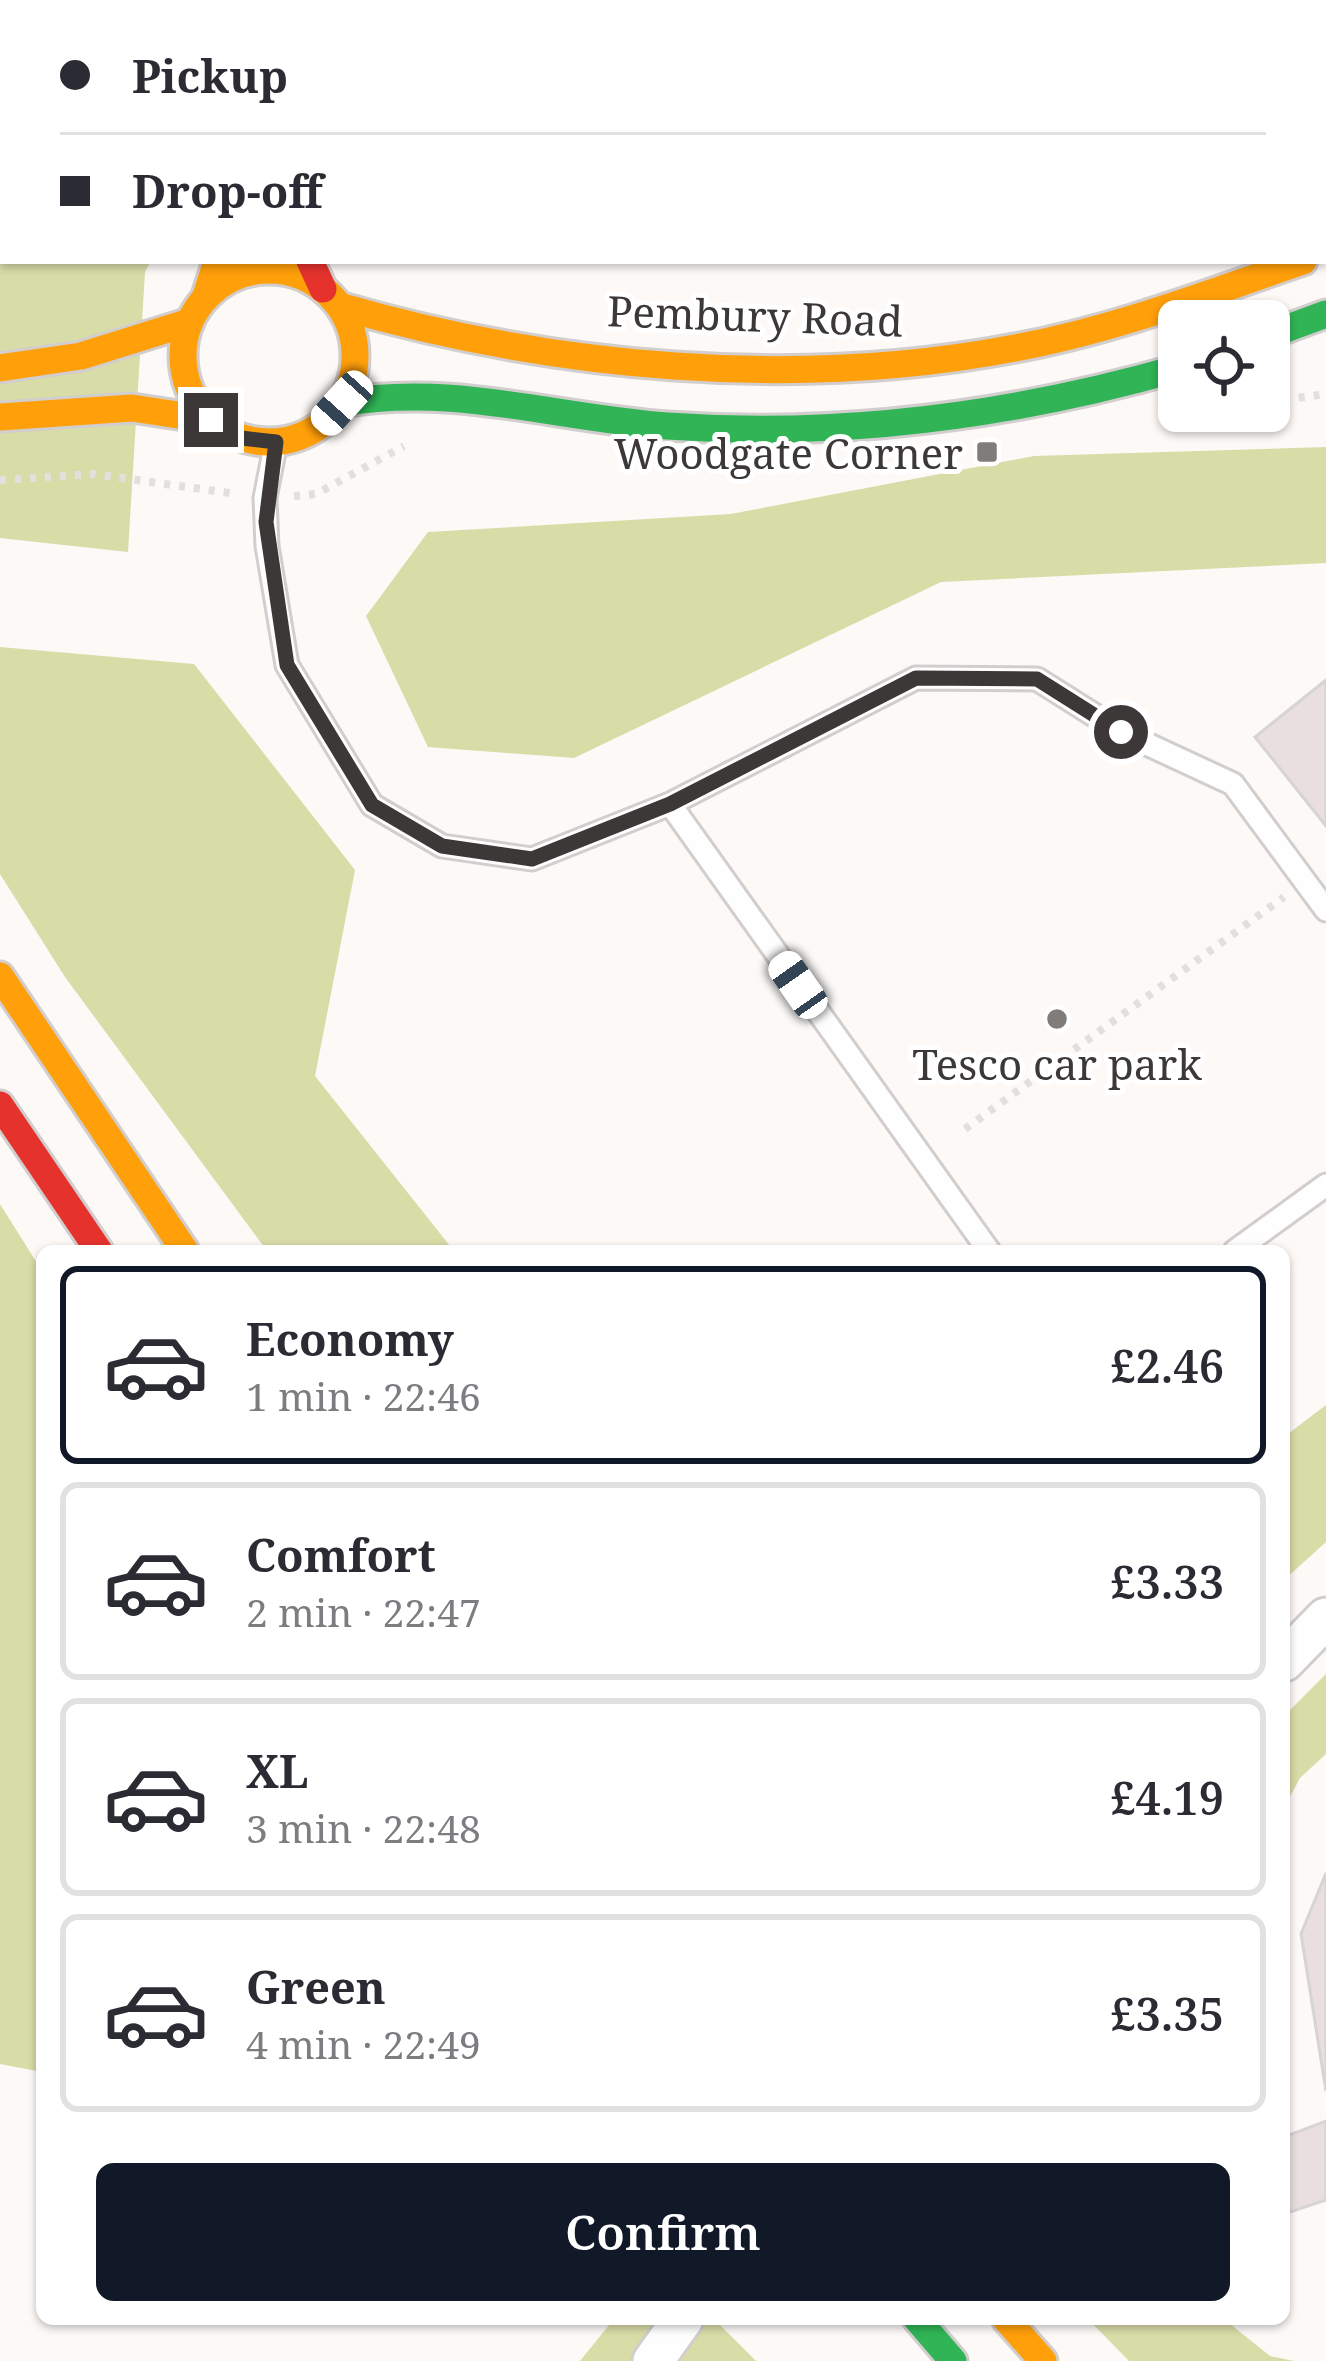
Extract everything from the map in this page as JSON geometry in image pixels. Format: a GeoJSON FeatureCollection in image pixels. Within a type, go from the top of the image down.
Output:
{"type":"FeatureCollection","features":[{"type":"Feature","properties":{"kind":"main road"},"geometry":{"type":"LineString","coordinates":[[211,420],[194,399],[184,374],[190,322],[217,264]]}},
{"type":"Feature","properties":{"kind":"main road"},"geometry":{"type":"LineString","coordinates":[[0,417],[91,406],[161,406],[211,420],[241,438],[276,442],[324,423],[342,403],[356,354],[312,264]]}},
{"type":"Feature","properties":{"kind":"main road","name":"Pembury Road"},"geometry":{"type":"LineString","coordinates":[[331,297],[435,334],[644,358],[836,366],[918,362],[1073,334],[1295,264]]}},
{"type":"Feature","properties":{"kind":"main road"},"geometry":{"type":"LineString","coordinates":[[206,296],[232,278],[262,270],[294,274],[331,297]]}},
{"type":"Feature","properties":{"kind":"main road"},"geometry":{"type":"LineString","coordinates":[[1290,327],[1326,314]]}},
{"type":"Feature","properties":{"kind":"main road"},"geometry":{"type":"LineString","coordinates":[[0,368],[81,356],[190,322]]}},
{"type":"Feature","properties":{"kind":"main road"},"geometry":{"type":"LineString","coordinates":[[342,403],[378,394],[423,392],[630,423],[875,427],[990,413],[1158,373]]}},
{"type":"Feature","properties":{"kind":"main road"},"geometry":{"type":"LineString","coordinates":[[0,976],[181,1245]]}},
{"type":"Feature","properties":{"kind":"main road"},"geometry":{"type":"LineString","coordinates":[[0,1105],[95,1245]]}},
{"type":"Feature","properties":{"kind":"main road"},"geometry":{"type":"LineString","coordinates":[[922,2325],[953,2361]]}},
{"type":"Feature","properties":{"kind":"main road"},"geometry":{"type":"LineString","coordinates":[[1011,2325],[1043,2361]]}},
{"type":"Feature","properties":{"kind":"street"},"geometry":{"type":"LineString","coordinates":[[1290,1655],[1326,1618]]}},
{"type":"Feature","properties":{"kind":"street"},"geometry":{"type":"LineString","coordinates":[[653,2361],[679,2325]]}},
{"type":"Feature","properties":{"kind":"lane"},"geometry":{"type":"LineString","coordinates":[[276,442],[265,498],[266,530],[287,665],[372,805],[442,846],[532,859],[670,804],[916,678],[1037,679],[1121,732],[1233,784],[1326,910]]}},
{"type":"Feature","properties":{"kind":"lane"},"geometry":{"type":"LineString","coordinates":[[670,804],[985,1245]]}},
{"type":"Feature","properties":{"kind":"lane"},"geometry":{"type":"LineString","coordinates":[[1242,1245],[1326,1185]]}},
{"type":"Feature","properties":{"kind":"path"},"geometry":{"type":"LineString","coordinates":[[1290,399],[1326,394]]}},
{"type":"Feature","properties":{"kind":"path"},"geometry":{"type":"LineString","coordinates":[[965,1129],[1305,881]]}},
{"type":"Feature","properties":{"kind":"green space"},"geometry":{"type":"Polygon","coordinates":[[[0,264],[149,264],[145,272],[128,552],[0,538],[0,264]]]}},
{"type":"Feature","properties":{"kind":"green space"},"geometry":{"type":"Polygon","coordinates":[[[1326,447],[1326,563],[941,582],[574,758],[428,747],[366,616],[428,532],[731,514],[1034,456],[1326,447]]]}},
{"type":"Feature","properties":{"kind":"green space"},"geometry":{"type":"Polygon","coordinates":[[[0,647],[194,664],[355,870],[315,1076],[449,1245],[263,1245],[65,977],[0,874],[0,647]]]}},
{"type":"Feature","properties":{"kind":"green space"},"geometry":{"type":"Polygon","coordinates":[[[0,1204],[36,1261],[36,2071],[0,2064],[0,1204]]]}},
{"type":"Feature","properties":{"kind":"green space"},"geometry":{"type":"Polygon","coordinates":[[[1326,1405],[1326,1542],[1290,1575],[1290,1432],[1326,1405]]]}},
{"type":"Feature","properties":{"kind":"green space"},"geometry":{"type":"Polygon","coordinates":[[[1326,1674],[1326,1754],[1300,1778],[1290,1797],[1290,1710],[1326,1674]]]}},
{"type":"Feature","properties":{"kind":"green space"},"geometry":{"type":"Polygon","coordinates":[[[609,2325],[720,2325],[756,2361],[580,2361],[609,2325]]]}},
{"type":"Feature","properties":{"kind":"green space"},"geometry":{"type":"Polygon","coordinates":[[[1094,2325],[1231,2325],[1270,2356],[1294,2361],[1129,2361],[1094,2325]]]}},
{"type":"Feature","properties":{"kind":"building"},"geometry":{"type":"Polygon","coordinates":[[[1326,680],[1326,826],[1255,737],[1326,680]]]}},
{"type":"Feature","properties":{"kind":"building"},"geometry":{"type":"Polygon","coordinates":[[[1326,1873],[1326,2091],[1301,1934],[1326,1873]]]}},
{"type":"Feature","properties":{"kind":"building"},"geometry":{"type":"Polygon","coordinates":[[[1326,2121],[1326,2200],[1290,2212],[1290,2135],[1326,2121]]]}},
{"type":"Feature","properties":{"kind":"traffic: fast"},"geometry":{"type":"LineString","coordinates":[[1290,327],[1326,314]]}},
{"type":"Feature","properties":{"kind":"traffic: fast"},"geometry":{"type":"LineString","coordinates":[[342,403],[383,398],[464,399],[667,426],[797,429],[989,411],[1158,374]]}},
{"type":"Feature","properties":{"kind":"traffic: fast"},"geometry":{"type":"LineString","coordinates":[[922,2325],[953,2361]]}},
{"type":"Feature","properties":{"kind":"traffic: slow"},"geometry":{"type":"LineString","coordinates":[[206,296],[216,264]]}},
{"type":"Feature","properties":{"kind":"traffic: slow"},"geometry":{"type":"LineString","coordinates":[[339,306],[504,345],[589,358],[761,370],[847,368],[932,361],[1052,340],[1161,310],[1294,264]]}},
{"type":"Feature","properties":{"kind":"traffic: slow"},"geometry":{"type":"LineString","coordinates":[[269,270],[302,277],[330,295],[348,323],[355,356],[348,389],[330,417],[302,435],[269,442],[236,435],[208,417],[190,389],[183,356],[190,323],[208,295],[236,277],[269,270]]}},
{"type":"Feature","properties":{"kind":"traffic: slow"},"geometry":{"type":"LineString","coordinates":[[0,368],[81,356],[190,322]]}},
{"type":"Feature","properties":{"kind":"traffic: slow"},"geometry":{"type":"LineString","coordinates":[[0,417],[132,408],[211,420]]}},
{"type":"Feature","properties":{"kind":"traffic: slow"},"geometry":{"type":"LineString","coordinates":[[0,976],[181,1245]]}},
{"type":"Feature","properties":{"kind":"traffic: slow"},"geometry":{"type":"LineString","coordinates":[[1011,2325],[1043,2361]]}},
{"type":"Feature","properties":{"kind":"traffic: jam"},"geometry":{"type":"LineString","coordinates":[[311,264],[323,289]]}},
{"type":"Feature","properties":{"kind":"traffic: jam"},"geometry":{"type":"LineString","coordinates":[[0,1105],[95,1245]]}},
{"type":"Feature","properties":{"kind":"place","name":"Woodgate Corner"},"geometry":{"type":"Point","coordinates":[987,452]}},
{"type":"Feature","properties":{"kind":"place","name":"Tesco car park"},"geometry":{"type":"Point","coordinates":[1057,1019]}},
{"type":"Feature","properties":{"kind":"route"},"geometry":{"type":"LineString","coordinates":[[211,420],[241,438],[276,442],[265,498],[267,546],[287,665],[372,805],[442,846],[532,859],[670,804],[916,678],[1037,679],[1121,732]]}}]}
